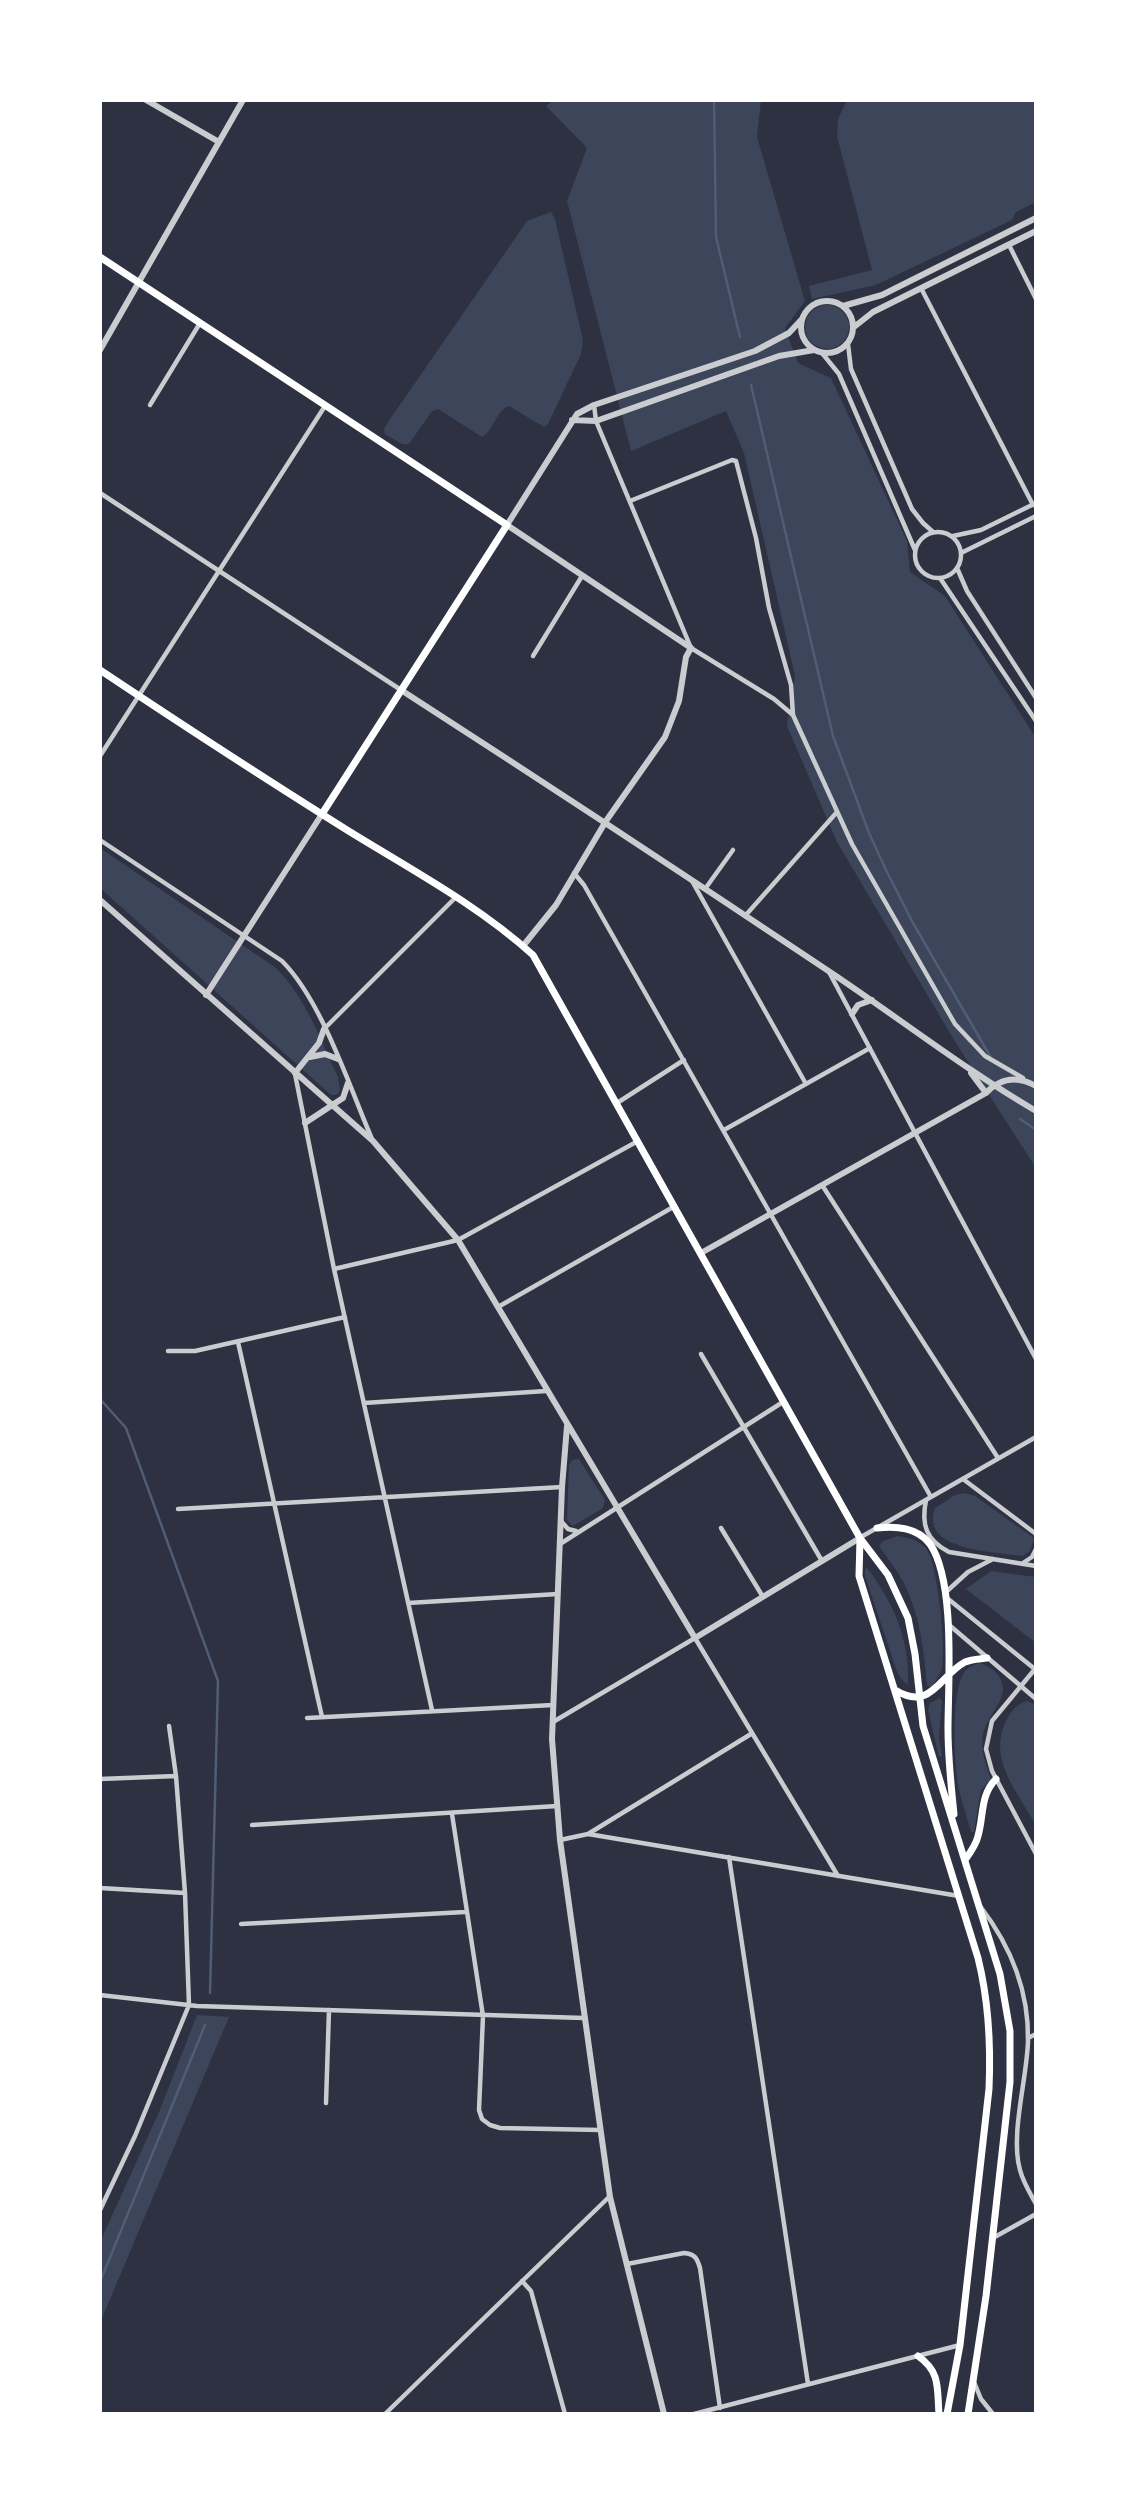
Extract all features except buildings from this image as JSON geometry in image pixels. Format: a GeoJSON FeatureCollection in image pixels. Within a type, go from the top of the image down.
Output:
{"type":"FeatureCollection","features":[{"type":"Feature","properties":{"kind":"main road"},"geometry":{"type":"LineString","coordinates":[[100,257],[507,525],[322,814]]}},
{"type":"Feature","properties":{"kind":"main road"},"geometry":{"type":"LineString","coordinates":[[100,670],[456,897],[533,955],[860,1538],[888,1575],[902,1602],[914,1645],[923,1726],[1000,1974],[1010,2031],[1010,2082],[968,2414]]}},
{"type":"Feature","properties":{"kind":"main road"},"geometry":{"type":"LineString","coordinates":[[877,1528],[907,1528],[929,1543],[946,1595],[948,1731],[956,1832]]}},
{"type":"Feature","properties":{"kind":"main road"},"geometry":{"type":"LineString","coordinates":[[860,1538],[859,1576],[959,1896],[985,1985],[990,2024],[989,2089],[960,2345],[947,2414]]}},
{"type":"Feature","properties":{"kind":"main road"},"geometry":{"type":"LineString","coordinates":[[894,1689],[909,1697],[918,1696],[937,1688],[965,1662],[987,1658]]}},
{"type":"Feature","properties":{"kind":"main road"},"geometry":{"type":"LineString","coordinates":[[965,1860],[978,1839],[985,1794],[996,1779]]}},
{"type":"Feature","properties":{"kind":"main road"},"geometry":{"type":"LineString","coordinates":[[918,2356],[927,2362],[935,2373],[939,2414]]}},
{"type":"Feature","properties":{"kind":"street"},"geometry":{"type":"LineString","coordinates":[[146,100],[219,142]]}},
{"type":"Feature","properties":{"kind":"street"},"geometry":{"type":"LineString","coordinates":[[100,350],[243,100]]}},
{"type":"Feature","properties":{"kind":"street"},"geometry":{"type":"LineString","coordinates":[[843,306],[882,295],[1036,218]]}},
{"type":"Feature","properties":{"kind":"street"},"geometry":{"type":"LineString","coordinates":[[854,327],[873,312],[1036,231]]}},
{"type":"Feature","properties":{"kind":"street"},"geometry":{"type":"LineString","coordinates":[[1009,245],[1036,299]]}},
{"type":"Feature","properties":{"kind":"street"},"geometry":{"type":"LineString","coordinates":[[921,288],[1035,504],[981,530],[951,536]]}},
{"type":"Feature","properties":{"kind":"street"},"geometry":{"type":"LineString","coordinates":[[793,715],[774,699],[691,648],[507,525],[572,420],[584,410],[755,351],[789,332],[807,310],[817,303],[828,301],[843,306],[852,317],[854,327],[848,344],[851,369],[912,509],[933,531],[943,532],[958,543],[961,553],[957,568],[967,591],[1036,698]]}},
{"type":"Feature","properties":{"kind":"street"},"geometry":{"type":"LineString","coordinates":[[802,319],[802,337],[814,350],[822,353],[836,352],[848,344]]}},
{"type":"Feature","properties":{"kind":"street"},"geometry":{"type":"LineString","coordinates":[[150,405],[200,322]]}},
{"type":"Feature","properties":{"kind":"street"},"geometry":{"type":"LineString","coordinates":[[572,420],[596,421],[779,356],[814,350]]}},
{"type":"Feature","properties":{"kind":"street"},"geometry":{"type":"LineString","coordinates":[[822,353],[839,374],[915,550],[916,564],[933,578],[946,576],[957,568]]}},
{"type":"Feature","properties":{"kind":"street"},"geometry":{"type":"LineString","coordinates":[[100,756],[325,405]]}},
{"type":"Feature","properties":{"kind":"street"},"geometry":{"type":"LineString","coordinates":[[594,405],[596,421],[691,648]]}},
{"type":"Feature","properties":{"kind":"street"},"geometry":{"type":"LineString","coordinates":[[630,501],[734,460],[738,464],[769,608],[791,685],[793,715],[852,844],[955,1024],[985,1056],[1036,1086]]}},
{"type":"Feature","properties":{"kind":"street"},"geometry":{"type":"LineString","coordinates":[[100,493],[218,572],[606,821],[872,1000],[993,1086],[1036,1111]]}},
{"type":"Feature","properties":{"kind":"street"},"geometry":{"type":"LineString","coordinates":[[961,553],[1036,516]]}},
{"type":"Feature","properties":{"kind":"street"},"geometry":{"type":"LineString","coordinates":[[915,550],[919,540],[933,531]]}},
{"type":"Feature","properties":{"kind":"street"},"geometry":{"type":"LineString","coordinates":[[533,656],[582,576]]}},
{"type":"Feature","properties":{"kind":"street"},"geometry":{"type":"LineString","coordinates":[[940,578],[953,593],[1036,721]]}},
{"type":"Feature","properties":{"kind":"street"},"geometry":{"type":"LineString","coordinates":[[523,946],[556,905],[606,821],[665,737],[682,689],[686,657],[691,648]]}},
{"type":"Feature","properties":{"kind":"street"},"geometry":{"type":"LineString","coordinates":[[745,916],[837,812]]}},
{"type":"Feature","properties":{"kind":"street"},"geometry":{"type":"LineString","coordinates":[[206,995],[322,814]]}},
{"type":"Feature","properties":{"kind":"street"},"geometry":{"type":"LineString","coordinates":[[100,840],[282,961],[294,973],[306,990],[373,1141]]}},
{"type":"Feature","properties":{"kind":"street"},"geometry":{"type":"LineString","coordinates":[[705,889],[733,850]]}},
{"type":"Feature","properties":{"kind":"street"},"geometry":{"type":"LineString","coordinates":[[573,873],[584,885],[724,1130],[928,1498],[925,1530],[940,1548],[949,1552],[1036,1566]]}},
{"type":"Feature","properties":{"kind":"street"},"geometry":{"type":"LineString","coordinates":[[691,880],[806,1084]]}},
{"type":"Feature","properties":{"kind":"street"},"geometry":{"type":"LineString","coordinates":[[295,1073],[320,1043],[324,1029],[456,897]]}},
{"type":"Feature","properties":{"kind":"street"},"geometry":{"type":"LineString","coordinates":[[100,900],[373,1141],[458,1240],[838,1876]]}},
{"type":"Feature","properties":{"kind":"street"},"geometry":{"type":"LineString","coordinates":[[828,971],[1036,1359]]}},
{"type":"Feature","properties":{"kind":"street"},"geometry":{"type":"LineString","coordinates":[[852,1014],[858,1005],[872,1000]]}},
{"type":"Feature","properties":{"kind":"street"},"geometry":{"type":"LineString","coordinates":[[724,1130],[870,1048]]}},
{"type":"Feature","properties":{"kind":"street"},"geometry":{"type":"LineString","coordinates":[[309,1057],[325,1054],[338,1059]]}},
{"type":"Feature","properties":{"kind":"street"},"geometry":{"type":"LineString","coordinates":[[617,1103],[684,1060]]}},
{"type":"Feature","properties":{"kind":"street"},"geometry":{"type":"LineString","coordinates":[[968,1069],[986,1093]]}},
{"type":"Feature","properties":{"kind":"street"},"geometry":{"type":"LineString","coordinates":[[295,1073],[334,1269],[432,1710]]}},
{"type":"Feature","properties":{"kind":"street"},"geometry":{"type":"LineString","coordinates":[[701,1253],[986,1093],[993,1086],[1005,1080],[1023,1078]]}},
{"type":"Feature","properties":{"kind":"street"},"geometry":{"type":"LineString","coordinates":[[305,1123],[344,1098],[348,1083]]}},
{"type":"Feature","properties":{"kind":"street"},"geometry":{"type":"LineString","coordinates":[[334,1269],[458,1240],[639,1141]]}},
{"type":"Feature","properties":{"kind":"street"},"geometry":{"type":"LineString","coordinates":[[822,1185],[998,1458]]}},
{"type":"Feature","properties":{"kind":"street"},"geometry":{"type":"LineString","coordinates":[[497,1307],[675,1206]]}},
{"type":"Feature","properties":{"kind":"street"},"geometry":{"type":"LineString","coordinates":[[168,1351],[195,1351],[345,1317]]}},
{"type":"Feature","properties":{"kind":"street"},"geometry":{"type":"LineString","coordinates":[[238,1342],[322,1717]]}},
{"type":"Feature","properties":{"kind":"street"},"geometry":{"type":"LineString","coordinates":[[701,1354],[822,1561]]}},
{"type":"Feature","properties":{"kind":"street"},"geometry":{"type":"LineString","coordinates":[[364,1403],[546,1391]]}},
{"type":"Feature","properties":{"kind":"street"},"geometry":{"type":"LineString","coordinates":[[559,1544],[783,1401]]}},
{"type":"Feature","properties":{"kind":"street"},"geometry":{"type":"LineString","coordinates":[[567,1425],[560,1521],[552,1722],[556,1806],[610,2197],[664,2414]]}},
{"type":"Feature","properties":{"kind":"street"},"geometry":{"type":"LineString","coordinates":[[552,1722],[860,1538],[1036,1437]]}},
{"type":"Feature","properties":{"kind":"street"},"geometry":{"type":"LineString","coordinates":[[963,1479],[1036,1534]]}},
{"type":"Feature","properties":{"kind":"street"},"geometry":{"type":"LineString","coordinates":[[178,1509],[562,1487]]}},
{"type":"Feature","properties":{"kind":"street"},"geometry":{"type":"LineString","coordinates":[[560,1521],[568,1529],[578,1532]]}},
{"type":"Feature","properties":{"kind":"street"},"geometry":{"type":"LineString","coordinates":[[721,1528],[762,1597]]}},
{"type":"Feature","properties":{"kind":"street"},"geometry":{"type":"LineString","coordinates":[[1022,1564],[1032,1557],[1036,1549]]}},
{"type":"Feature","properties":{"kind":"street"},"geometry":{"type":"LineString","coordinates":[[993,1559],[968,1572],[946,1595],[1035,1670],[997,1713],[989,1730],[987,1756],[996,1779],[1036,1853]]}},
{"type":"Feature","properties":{"kind":"street"},"geometry":{"type":"LineString","coordinates":[[408,1603],[558,1594]]}},
{"type":"Feature","properties":{"kind":"street"},"geometry":{"type":"LineString","coordinates":[[948,1624],[1036,1699]]}},
{"type":"Feature","properties":{"kind":"street"},"geometry":{"type":"LineString","coordinates":[[307,1718],[553,1705]]}},
{"type":"Feature","properties":{"kind":"street"},"geometry":{"type":"LineString","coordinates":[[100,2210],[135,2136],[189,2005],[185,1893],[176,1776],[169,1726]]}},
{"type":"Feature","properties":{"kind":"street"},"geometry":{"type":"LineString","coordinates":[[560,1840],[588,1834],[751,1734]]}},
{"type":"Feature","properties":{"kind":"street"},"geometry":{"type":"LineString","coordinates":[[100,1779],[176,1776]]}},
{"type":"Feature","properties":{"kind":"street"},"geometry":{"type":"LineString","coordinates":[[252,1825],[556,1806]]}},
{"type":"Feature","properties":{"kind":"street"},"geometry":{"type":"LineString","coordinates":[[452,1814],[483,2016],[478,2102],[482,2119],[489,2125],[500,2128],[600,2130]]}},
{"type":"Feature","properties":{"kind":"street"},"geometry":{"type":"LineString","coordinates":[[588,1834],[959,1896]]}},
{"type":"Feature","properties":{"kind":"street"},"geometry":{"type":"LineString","coordinates":[[729,1857],[808,2384]]}},
{"type":"Feature","properties":{"kind":"street"},"geometry":{"type":"LineString","coordinates":[[100,1888],[185,1893]]}},
{"type":"Feature","properties":{"kind":"street"},"geometry":{"type":"LineString","coordinates":[[979,1905],[999,1930],[1023,1994],[1028,2038],[1017,2143],[1018,2161],[1021,2174],[1036,2204]]}},
{"type":"Feature","properties":{"kind":"street"},"geometry":{"type":"LineString","coordinates":[[241,1924],[465,1912]]}},
{"type":"Feature","properties":{"kind":"street"},"geometry":{"type":"LineString","coordinates":[[100,1995],[189,2005],[584,2018]]}},
{"type":"Feature","properties":{"kind":"street"},"geometry":{"type":"LineString","coordinates":[[326,2102],[328,2010]]}},
{"type":"Feature","properties":{"kind":"street"},"geometry":{"type":"LineString","coordinates":[[1028,2038],[1036,2034]]}},
{"type":"Feature","properties":{"kind":"street"},"geometry":{"type":"LineString","coordinates":[[385,2414],[610,2197]]}},
{"type":"Feature","properties":{"kind":"street"},"geometry":{"type":"LineString","coordinates":[[992,2239],[1036,2214]]}},
{"type":"Feature","properties":{"kind":"street"},"geometry":{"type":"LineString","coordinates":[[627,2264],[684,2253],[696,2258],[700,2268],[720,2408]]}},
{"type":"Feature","properties":{"kind":"street"},"geometry":{"type":"LineString","coordinates":[[522,2281],[531,2291],[565,2414]]}},
{"type":"Feature","properties":{"kind":"street"},"geometry":{"type":"LineString","coordinates":[[694,2414],[960,2345]]}},
{"type":"Feature","properties":{"kind":"street"},"geometry":{"type":"LineString","coordinates":[[974,2381],[981,2399],[993,2414]]}},
{"type":"Feature","properties":{"kind":"shaded area"},"geometry":{"type":"Polygon","coordinates":[[[554,100],[761,100],[757,137],[805,301],[785,328],[798,363],[831,378],[907,541],[910,572],[945,596],[1036,738],[1036,1168],[954,1040],[837,842],[787,726],[795,676],[744,453],[726,411],[631,451],[567,201],[587,148],[546,106],[554,100]]]}},
{"type":"Feature","properties":{"kind":"shaded area"},"geometry":{"type":"Polygon","coordinates":[[[847,100],[1036,100],[1036,202],[1016,212],[1012,220],[876,285],[812,299],[809,286],[872,270],[837,136],[838,119],[847,100]]]}},
{"type":"Feature","properties":{"kind":"shaded area"},"geometry":{"type":"Polygon","coordinates":[[[551,212],[555,219],[583,340],[581,354],[548,424],[544,427],[509,406],[504,408],[490,430],[482,437],[438,409],[432,411],[409,444],[402,444],[385,434],[384,429],[388,422],[527,221],[551,212]]]}},
{"type":"Feature","properties":{"kind":"shaded area"},"geometry":{"type":"Polygon","coordinates":[[[827,305],[842,312],[849,327],[842,342],[827,349],[812,342],[805,327],[812,312],[827,305]]]}},
{"type":"Feature","properties":{"kind":"shaded area"},"geometry":{"type":"Polygon","coordinates":[[[100,848],[276,968],[296,992],[318,1034],[338,1077],[340,1091],[336,1095],[331,1095],[100,888],[100,848]]]}},
{"type":"Feature","properties":{"kind":"shaded area"},"geometry":{"type":"Polygon","coordinates":[[[579,1459],[605,1500],[603,1508],[573,1526],[567,1520],[569,1465],[572,1460],[579,1459]]]}},
{"type":"Feature","properties":{"kind":"shaded area"},"geometry":{"type":"Polygon","coordinates":[[[965,1493],[975,1496],[1034,1538],[1030,1551],[1023,1556],[963,1547],[938,1533],[933,1522],[935,1508],[955,1495],[965,1493]]]}},
{"type":"Feature","properties":{"kind":"shaded area"},"geometry":{"type":"Polygon","coordinates":[[[898,1536],[921,1544],[927,1550],[935,1572],[943,1658],[941,1670],[932,1687],[927,1686],[914,1608],[901,1578],[879,1546],[883,1541],[898,1536]]]}},
{"type":"Feature","properties":{"kind":"shaded area"},"geometry":{"type":"Polygon","coordinates":[[[867,1568],[885,1595],[903,1637],[908,1685],[896,1669],[865,1576],[867,1568]]]}},
{"type":"Feature","properties":{"kind":"shaded area"},"geometry":{"type":"Polygon","coordinates":[[[991,1571],[1036,1577],[1036,1643],[966,1589],[991,1571]]]}},
{"type":"Feature","properties":{"kind":"shaded area"},"geometry":{"type":"Polygon","coordinates":[[[979,1663],[998,1675],[1003,1690],[983,1735],[985,1763],[991,1779],[981,1790],[974,1832],[971,1832],[957,1779],[955,1723],[957,1692],[961,1680],[965,1671],[979,1663]]]}},
{"type":"Feature","properties":{"kind":"shaded area"},"geometry":{"type":"Polygon","coordinates":[[[940,1698],[939,1737],[942,1756],[939,1757],[928,1710],[930,1703],[940,1698]]]}},
{"type":"Feature","properties":{"kind":"shaded area"},"geometry":{"type":"Polygon","coordinates":[[[1027,1701],[1036,1705],[1036,1825],[1007,1774],[1000,1747],[1001,1733],[1007,1719],[1015,1708],[1027,1701]]]}},
{"type":"Feature","properties":{"kind":"shaded area"},"geometry":{"type":"Polygon","coordinates":[[[197,2015],[229,2017],[100,2323],[100,2242],[159,2112],[197,2015]]]}},
{"type":"Feature","properties":{"kind":"waterway"},"geometry":{"type":"LineString","coordinates":[[714,100],[716,237],[740,337]]}},
{"type":"Feature","properties":{"kind":"waterway"},"geometry":{"type":"LineString","coordinates":[[751,385],[833,736],[869,833],[886,870],[913,923],[990,1056]]}},
{"type":"Feature","properties":{"kind":"waterway"},"geometry":{"type":"LineString","coordinates":[[1020,1119],[1036,1130]]}},
{"type":"Feature","properties":{"kind":"waterway"},"geometry":{"type":"LineString","coordinates":[[100,1399],[126,1428],[218,1681],[210,1993]]}},
{"type":"Feature","properties":{"kind":"waterway"},"geometry":{"type":"LineString","coordinates":[[100,2282],[205,2025]]}}]}
